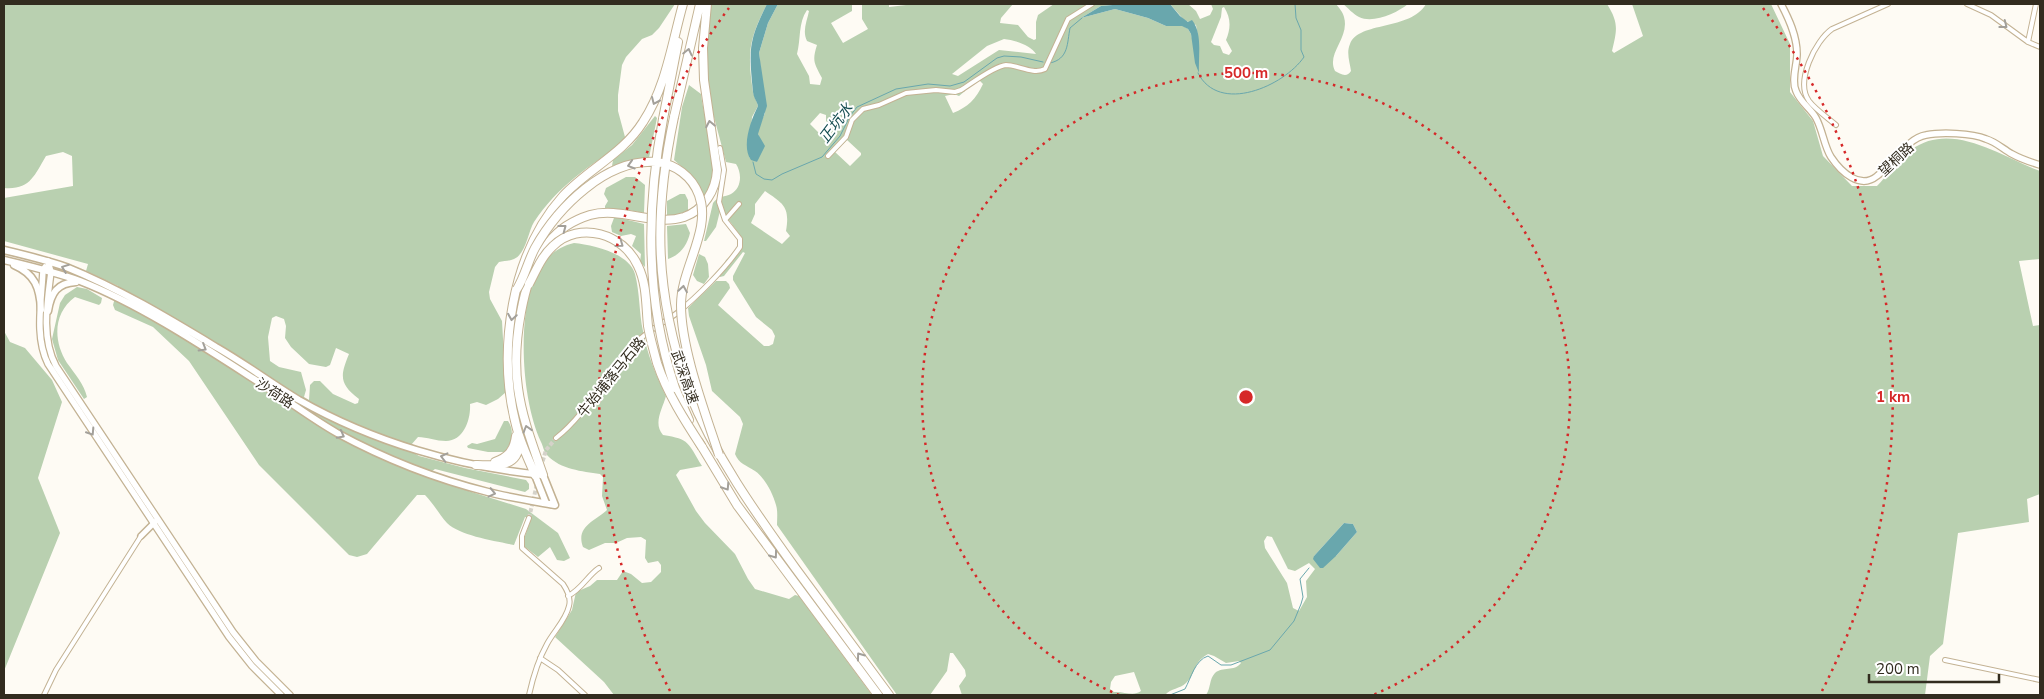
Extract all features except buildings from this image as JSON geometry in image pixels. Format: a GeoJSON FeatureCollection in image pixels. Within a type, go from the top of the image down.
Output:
{"type":"FeatureCollection","features":[{"type":"Feature","properties":{"kind":"highway","name":"武深高速"},"geometry":{"type":"LineString","coordinates":[[684,4],[663,119],[652,197],[652,279],[665,360],[674,388],[702,446],[745,516],[878,695]]}},
{"type":"Feature","properties":{"kind":"highway"},"geometry":{"type":"LineString","coordinates":[[534,474],[516,427],[509,383],[508,352],[522,265],[541,225],[555,206],[575,185],[626,144],[648,115],[659,92],[684,4]]}},
{"type":"Feature","properties":{"kind":"highway","name":"武深高速"},"geometry":{"type":"LineString","coordinates":[[700,4],[674,117],[662,183],[660,256],[668,318],[676,353],[701,422],[718,455],[755,512],[889,695]]}},
{"type":"Feature","properties":{"kind":"highway"},"geometry":{"type":"LineString","coordinates":[[543,475],[526,425],[517,374],[519,326],[529,284],[537,261],[544,247],[553,236],[571,223],[589,216],[606,212],[678,219],[694,212],[712,193],[717,170],[704,80],[703,48],[707,4]]}},
{"type":"Feature","properties":{"kind":"highway"},"geometry":{"type":"LineString","coordinates":[[517,289],[535,248],[548,228],[571,201],[593,183],[619,169],[640,163],[660,162],[671,165],[685,174],[699,194],[702,217],[700,232],[683,287],[682,321],[699,394],[718,455]]}},
{"type":"Feature","properties":{"kind":"highway"},"geometry":{"type":"LineString","coordinates":[[529,284],[537,267],[554,244],[569,236],[587,232],[596,233],[614,239],[626,248],[641,273],[649,328],[663,377],[683,417],[702,446]]}},
{"type":"Feature","properties":{"kind":"highway"},"geometry":{"type":"LineString","coordinates":[[476,465],[496,462],[510,454],[515,441],[516,427]]}},
{"type":"Feature","properties":{"kind":"main road","name":"望桐路"},"geometry":{"type":"LineString","coordinates":[[1780,4],[1790,22],[1796,42],[1795,89],[1799,98],[1816,118],[1831,157],[1846,174],[1856,181],[1867,182],[1874,178],[1905,148],[1923,135],[1979,136],[1994,142],[2021,159],[2040,165]]}},
{"type":"Feature","properties":{"kind":"main road","name":"沙荷路"},"geometry":{"type":"LineString","coordinates":[[4,250],[48,262],[97,281],[216,347],[299,400],[396,443],[476,465],[543,475],[555,505],[467,487],[379,454],[336,432],[152,317],[81,282],[4,260]]}},
{"type":"Feature","properties":{"kind":"main road"},"geometry":{"type":"LineString","coordinates":[[4,260],[25,270],[34,278],[40,291],[44,310]]}},
{"type":"Feature","properties":{"kind":"main road"},"geometry":{"type":"LineString","coordinates":[[48,262],[43,270],[44,310],[46,340],[51,357],[236,647],[281,695]]}},
{"type":"Feature","properties":{"kind":"main road"},"geometry":{"type":"LineString","coordinates":[[44,310],[51,272],[48,262]]}},
{"type":"Feature","properties":{"kind":"main road"},"geometry":{"type":"LineString","coordinates":[[44,310],[59,286],[81,282]]}},
{"type":"Feature","properties":{"kind":"main road"},"geometry":{"type":"LineString","coordinates":[[534,474],[546,503]]}},
{"type":"Feature","properties":{"kind":"main road"},"geometry":{"type":"LineString","coordinates":[[156,521],[237,637],[256,661],[290,695]]}},
{"type":"Feature","properties":{"kind":"street"},"geometry":{"type":"LineString","coordinates":[[828,156],[846,137],[852,120],[863,109],[906,94],[936,90],[955,92],[1001,66],[1038,71],[1045,69],[1068,19],[1092,4]]}},
{"type":"Feature","properties":{"kind":"street"},"geometry":{"type":"LineString","coordinates":[[1836,125],[1809,102],[1806,94],[1804,76],[1813,53],[1822,39],[1832,29],[1888,4]]}},
{"type":"Feature","properties":{"kind":"street"},"geometry":{"type":"LineString","coordinates":[[1967,4],[1991,15],[2028,42],[2040,47]]}},
{"type":"Feature","properties":{"kind":"street"},"geometry":{"type":"LineString","coordinates":[[2028,42],[2036,4]]}},
{"type":"Feature","properties":{"kind":"street","name":"牛始埔落马石路"},"geometry":{"type":"LineString","coordinates":[[556,438],[571,426],[604,381],[636,343],[695,298],[739,250],[740,239],[725,220],[719,202],[724,170],[720,148]]}},
{"type":"Feature","properties":{"kind":"street"},"geometry":{"type":"LineString","coordinates":[[725,220],[739,204]]}},
{"type":"Feature","properties":{"kind":"street"},"geometry":{"type":"LineString","coordinates":[[529,518],[522,536],[522,548],[563,584],[570,603],[540,658],[529,695]]}},
{"type":"Feature","properties":{"kind":"street"},"geometry":{"type":"LineString","coordinates":[[44,695],[56,670],[141,536],[156,521]]}},
{"type":"Feature","properties":{"kind":"street"},"geometry":{"type":"LineString","coordinates":[[568,596],[581,588],[599,568]]}},
{"type":"Feature","properties":{"kind":"street"},"geometry":{"type":"LineString","coordinates":[[540,658],[558,670],[585,695]]}},
{"type":"Feature","properties":{"kind":"street"},"geometry":{"type":"LineString","coordinates":[[1945,660],[2040,680]]}},
{"type":"Feature","properties":{"kind":"green space"},"geometry":{"type":"Polygon","coordinates":[[[4,4],[675,4],[659,28],[652,35],[642,39],[626,57],[622,65],[618,111],[625,137],[623,143],[563,188],[543,209],[534,222],[521,253],[512,260],[499,262],[495,267],[489,292],[490,299],[502,321],[506,392],[498,399],[486,405],[477,402],[470,404],[468,422],[465,428],[462,433],[452,440],[446,441],[418,437],[411,445],[414,453],[419,456],[465,468],[526,480],[529,484],[529,489],[525,492],[435,469],[431,472],[432,478],[443,483],[526,509],[558,533],[570,558],[564,561],[557,560],[550,547],[538,557],[525,547],[525,536],[531,519],[525,517],[514,545],[488,540],[453,528],[425,495],[417,495],[367,554],[357,557],[349,555],[259,465],[189,361],[153,327],[115,310],[113,305],[118,286],[86,271],[88,264],[4,241],[4,198],[73,186],[72,156],[63,152],[46,156],[26,184],[20,187],[4,188],[4,4]],[[276,316],[272,318],[268,337],[270,361],[279,367],[301,372],[306,390],[304,397],[309,400],[310,385],[314,381],[320,381],[333,394],[355,404],[358,403],[359,399],[348,389],[343,379],[344,368],[349,354],[336,348],[330,365],[326,367],[309,364],[291,347],[285,338],[286,326],[284,319],[276,316]]]}},
{"type":"Feature","properties":{"kind":"green space"},"geometry":{"type":"Polygon","coordinates":[[[711,4],[767,4],[756,27],[750,56],[753,92],[758,106],[752,117],[749,157],[757,162],[761,142],[758,129],[765,113],[759,53],[768,23],[778,4],[852,4],[852,11],[831,23],[843,43],[868,29],[862,19],[862,4],[889,4],[889,7],[906,4],[1013,4],[1001,18],[1000,23],[1018,25],[1028,37],[1034,40],[1036,39],[1038,15],[1054,4],[1124,4],[1101,6],[1081,18],[1115,9],[1148,18],[1166,26],[1182,25],[1191,34],[1198,63],[1196,25],[1184,20],[1170,4],[1188,4],[1196,11],[1200,19],[1210,15],[1213,9],[1211,4],[1336,4],[1343,13],[1345,25],[1333,58],[1333,64],[1335,71],[1345,75],[1351,71],[1348,51],[1355,37],[1374,28],[1409,18],[1419,13],[1426,4],[1607,4],[1614,16],[1616,27],[1612,51],[1614,53],[1643,36],[1632,4],[1771,4],[1790,44],[1790,92],[1813,121],[1823,156],[1852,186],[1877,186],[1911,150],[1927,142],[1943,139],[1960,140],[1976,144],[2040,171],[2040,259],[2019,261],[2033,326],[2040,325],[2040,494],[2027,499],[2029,522],[1958,533],[1943,644],[1930,656],[1925,695],[1206,695],[1215,673],[1238,666],[1241,663],[1239,661],[1226,663],[1208,654],[1199,661],[1186,683],[1165,695],[962,695],[959,686],[966,676],[965,670],[953,653],[950,653],[947,671],[930,695],[897,695],[777,525],[776,505],[771,491],[765,482],[759,474],[741,462],[735,454],[743,424],[740,417],[712,391],[706,365],[689,316],[688,308],[716,281],[726,281],[730,288],[718,305],[764,346],[773,344],[775,336],[772,330],[756,317],[733,280],[733,276],[745,253],[743,252],[724,276],[720,277],[719,275],[726,260],[743,245],[742,238],[723,212],[720,211],[716,227],[706,241],[704,241],[713,203],[717,199],[735,191],[740,180],[736,164],[726,162],[711,106],[705,62],[711,4]],[[1224,7],[1222,8],[1221,17],[1211,42],[1214,45],[1220,46],[1223,53],[1229,55],[1232,51],[1226,40],[1230,23],[1224,7]],[[807,10],[801,26],[797,54],[809,76],[810,84],[820,85],[822,78],[814,59],[817,45],[807,41],[805,34],[809,11],[807,10]],[[1004,39],[987,46],[952,74],[958,76],[999,50],[1036,54],[1026,46],[1004,39]],[[979,80],[970,87],[969,85],[965,87],[965,91],[959,96],[954,94],[945,96],[953,113],[971,102],[983,84],[979,80]],[[820,113],[810,124],[824,138],[831,126],[826,121],[826,115],[820,113]],[[847,140],[835,152],[850,166],[861,153],[847,140]],[[765,191],[755,204],[755,214],[751,223],[782,244],[790,236],[786,231],[787,216],[784,207],[777,199],[765,191]],[[1344,523],[1314,556],[1336,556],[1357,532],[1353,524],[1344,523]],[[1267,536],[1264,541],[1265,548],[1287,583],[1293,608],[1299,611],[1307,597],[1306,581],[1315,569],[1309,563],[1295,571],[1288,569],[1272,537],[1267,536]],[[1134,672],[1115,676],[1111,682],[1110,689],[1114,692],[1132,694],[1141,691],[1134,672]]]}},
{"type":"Feature","properties":{"kind":"green space"},"geometry":{"type":"Polygon","coordinates":[[[1343,4],[1408,4],[1391,14],[1365,19],[1353,13],[1343,4]]]}},
{"type":"Feature","properties":{"kind":"green space"},"geometry":{"type":"Polygon","coordinates":[[[689,85],[701,94],[712,147],[713,174],[710,186],[704,196],[699,185],[689,173],[674,160],[682,107],[689,85]]]}},
{"type":"Feature","properties":{"kind":"green space"},"geometry":{"type":"Polygon","coordinates":[[[655,116],[657,118],[649,158],[612,166],[613,160],[632,145],[655,116]]]}},
{"type":"Feature","properties":{"kind":"green space"},"geometry":{"type":"Polygon","coordinates":[[[626,177],[635,177],[645,185],[644,213],[623,209],[605,209],[608,201],[604,194],[606,188],[626,177]]]}},
{"type":"Feature","properties":{"kind":"green space"},"geometry":{"type":"Polygon","coordinates":[[[680,194],[685,194],[688,200],[688,211],[667,216],[667,201],[680,194]]]}},
{"type":"Feature","properties":{"kind":"green space"},"geometry":{"type":"Polygon","coordinates":[[[614,218],[644,224],[645,267],[640,262],[641,254],[632,246],[636,236],[631,234],[621,236],[612,232],[611,226],[614,218]]]}},
{"type":"Feature","properties":{"kind":"green space"},"geometry":{"type":"Polygon","coordinates":[[[686,224],[690,233],[687,242],[679,252],[668,259],[667,226],[686,224]]]}},
{"type":"Feature","properties":{"kind":"green space"},"geometry":{"type":"Polygon","coordinates":[[[574,243],[600,248],[618,255],[626,261],[635,274],[647,348],[666,396],[658,421],[660,430],[663,435],[679,438],[687,443],[702,466],[680,470],[676,475],[696,511],[735,554],[755,589],[789,599],[795,595],[799,596],[872,695],[614,695],[604,682],[555,637],[572,610],[576,592],[590,586],[597,580],[617,580],[623,571],[631,574],[642,583],[651,582],[661,572],[661,565],[658,561],[648,563],[645,558],[646,540],[641,537],[627,538],[616,543],[605,543],[589,550],[583,547],[581,540],[584,529],[607,510],[602,496],[603,477],[600,474],[565,467],[553,460],[545,452],[535,425],[526,385],[524,363],[525,321],[528,301],[532,284],[542,264],[559,249],[574,243]]]}},
{"type":"Feature","properties":{"kind":"green space"},"geometry":{"type":"Polygon","coordinates":[[[699,254],[705,257],[708,264],[709,277],[704,284],[697,281],[693,275],[699,254]]]}},
{"type":"Feature","properties":{"kind":"green space"},"geometry":{"type":"Polygon","coordinates":[[[77,287],[87,289],[102,298],[99,305],[75,297],[62,311],[59,319],[59,346],[62,355],[84,388],[87,397],[84,399],[58,360],[52,339],[60,303],[65,295],[77,287]]]}},
{"type":"Feature","properties":{"kind":"green space"},"geometry":{"type":"Polygon","coordinates":[[[4,331],[10,342],[25,348],[52,380],[62,402],[38,478],[60,533],[4,671],[4,331]]]}},
{"type":"Feature","properties":{"kind":"green space"},"geometry":{"type":"Polygon","coordinates":[[[504,421],[508,421],[512,433],[511,441],[504,452],[488,452],[468,448],[467,446],[472,443],[477,444],[495,439],[504,421]]]}},
{"type":"Feature","properties":{"kind":"water"},"geometry":{"type":"Polygon","coordinates":[[[767,4],[778,4],[768,23],[759,53],[767,106],[758,134],[765,146],[757,162],[751,160],[747,148],[748,133],[758,106],[753,92],[751,46],[756,28],[767,4]]]}},
{"type":"Feature","properties":{"kind":"water"},"geometry":{"type":"Polygon","coordinates":[[[1170,4],[1188,22],[1192,20],[1199,38],[1199,73],[1195,63],[1191,34],[1188,29],[1182,26],[1166,26],[1148,18],[1115,9],[1081,18],[1101,6],[1170,4]]]}},
{"type":"Feature","properties":{"kind":"water"},"geometry":{"type":"Polygon","coordinates":[[[1344,523],[1353,524],[1357,532],[1336,556],[1323,568],[1320,568],[1313,559],[1314,556],[1344,523]]]}},
{"type":"Feature","properties":{"kind":"waterway","name":"正坑水"},"geometry":{"type":"LineString","coordinates":[[1198,73],[1208,86],[1221,92],[1235,94],[1251,92],[1282,78],[1295,68],[1304,57],[1301,50],[1301,30],[1296,18],[1295,4]]}},
{"type":"Feature","properties":{"kind":"waterway","name":"正坑水"},"geometry":{"type":"LineString","coordinates":[[1050,63],[1061,58],[1064,54],[1070,28],[1082,18]]}},
{"type":"Feature","properties":{"kind":"waterway","name":"正坑水"},"geometry":{"type":"LineString","coordinates":[[753,162],[756,174],[764,179],[772,180],[822,157],[840,136],[857,107],[896,89],[928,84],[950,86],[964,82],[997,58],[1004,56],[1021,57],[1043,62]]}},
{"type":"Feature","properties":{"kind":"waterway"},"geometry":{"type":"LineString","coordinates":[[1170,695],[1185,689],[1197,665],[1208,656],[1221,665],[1231,665],[1270,650],[1294,621],[1303,597],[1300,579],[1309,568]]}},
{"type":"Feature","properties":{"kind":"tunnel"},"geometry":{"type":"LineString","coordinates":[[541,467],[546,450],[556,438]]}},
{"type":"Feature","properties":{"kind":"tunnel"},"geometry":{"type":"LineString","coordinates":[[529,518],[537,484]]}}]}
